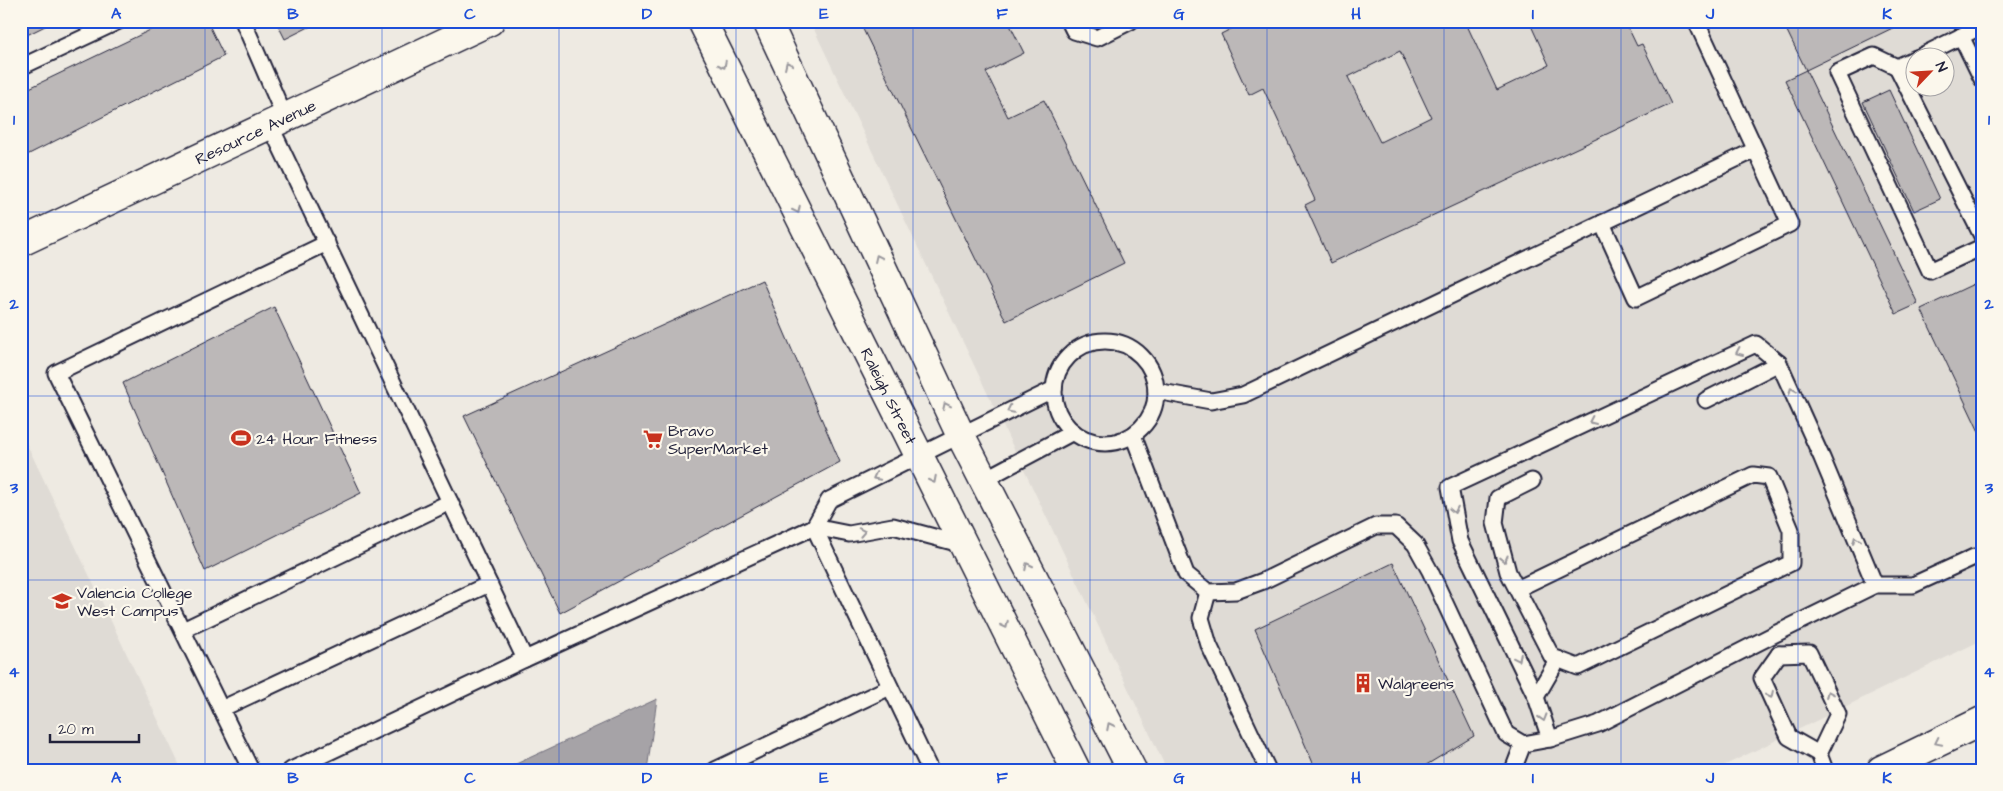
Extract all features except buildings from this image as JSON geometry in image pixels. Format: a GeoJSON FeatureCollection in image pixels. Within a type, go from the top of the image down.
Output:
{"type":"FeatureCollection","features":[{"type":"Feature","properties":{"kind":"street","name":"Resource Avenue"},"geometry":{"type":"LineString","coordinates":[[21,242],[490,21]]}},
{"type":"Feature","properties":{"kind":"street","name":"Raleigh Street"},"geometry":{"type":"LineString","coordinates":[[702,21],[966,546],[1076,770]]}},
{"type":"Feature","properties":{"kind":"street"},"geometry":{"type":"LineString","coordinates":[[767,21],[960,434],[1132,770]]}},
{"type":"Feature","properties":{"kind":"street"},"geometry":{"type":"LineString","coordinates":[[1881,770],[1982,721]]}},
{"type":"Feature","properties":{"kind":"lane"},"geometry":{"type":"LineString","coordinates":[[21,67],[119,21]]}},
{"type":"Feature","properties":{"kind":"lane"},"geometry":{"type":"LineString","coordinates":[[243,21],[278,121],[326,243],[525,659]]}},
{"type":"Feature","properties":{"kind":"lane"},"geometry":{"type":"LineString","coordinates":[[1069,21],[1074,31],[1098,38],[1131,21]]}},
{"type":"Feature","properties":{"kind":"lane"},"geometry":{"type":"LineString","coordinates":[[1602,223],[1636,298],[1790,224],[1696,21]]}},
{"type":"Feature","properties":{"kind":"lane"},"geometry":{"type":"LineString","coordinates":[[1936,48],[1982,26]]}},
{"type":"Feature","properties":{"kind":"lane"},"geometry":{"type":"LineString","coordinates":[[1961,36],[1982,79]]}},
{"type":"Feature","properties":{"kind":"lane"},"geometry":{"type":"LineString","coordinates":[[1982,236],[1898,67],[1874,56],[1837,74],[1930,271],[1982,247]]}},
{"type":"Feature","properties":{"kind":"lane"},"geometry":{"type":"LineString","coordinates":[[1898,67],[1906,63]]}},
{"type":"Feature","properties":{"kind":"lane"},"geometry":{"type":"LineString","coordinates":[[1156,390],[1211,401],[1243,395],[1755,150]]}},
{"type":"Feature","properties":{"kind":"lane"},"geometry":{"type":"LineString","coordinates":[[251,770],[56,373],[326,243]]}},
{"type":"Feature","properties":{"kind":"lane"},"geometry":{"type":"LineString","coordinates":[[1097,341],[1114,341],[1130,348],[1144,359],[1153,374],[1156,390],[1154,408],[1146,423],[1133,435],[1118,442],[1103,443],[1087,440],[1073,432],[1062,420],[1055,405],[1054,389],[1058,371],[1067,357],[1081,346],[1097,341]]}},
{"type":"Feature","properties":{"kind":"lane"},"geometry":{"type":"LineString","coordinates":[[1550,739],[1536,697],[1460,541],[1450,487],[1756,344],[1779,363],[1822,458],[1875,585]]}},
{"type":"Feature","properties":{"kind":"lane"},"geometry":{"type":"LineString","coordinates":[[1706,400],[1779,363]]}},
{"type":"Feature","properties":{"kind":"lane"},"geometry":{"type":"LineString","coordinates":[[814,527],[829,500],[1054,389]]}},
{"type":"Feature","properties":{"kind":"lane"},"geometry":{"type":"LineString","coordinates":[[983,480],[1073,432]]}},
{"type":"Feature","properties":{"kind":"lane"},"geometry":{"type":"LineString","coordinates":[[1133,435],[1186,574],[1208,592],[1236,590],[1263,581],[1376,526],[1396,526],[1415,544],[1430,571],[1506,734],[1523,744],[1550,739],[1598,724],[1875,585],[1913,586],[1974,558]]}},
{"type":"Feature","properties":{"kind":"lane"},"geometry":{"type":"LineString","coordinates":[[1517,589],[1753,475],[1769,477],[1790,530],[1791,563],[1578,667],[1552,657],[1508,572],[1495,523],[1498,498],[1532,481]]}},
{"type":"Feature","properties":{"kind":"lane"},"geometry":{"type":"LineString","coordinates":[[182,630],[450,502]]}},
{"type":"Feature","properties":{"kind":"lane"},"geometry":{"type":"LineString","coordinates":[[291,770],[525,659],[814,527],[850,534],[893,526],[966,546]]}},
{"type":"Feature","properties":{"kind":"lane"},"geometry":{"type":"LineString","coordinates":[[814,527],[930,770]]}},
{"type":"Feature","properties":{"kind":"lane"},"geometry":{"type":"LineString","coordinates":[[222,709],[489,584]]}},
{"type":"Feature","properties":{"kind":"lane"},"geometry":{"type":"LineString","coordinates":[[1208,592],[1201,618],[1209,645],[1268,770]]}},
{"type":"Feature","properties":{"kind":"lane"},"geometry":{"type":"LineString","coordinates":[[1771,636],[1779,654]]}},
{"type":"Feature","properties":{"kind":"lane"},"geometry":{"type":"LineString","coordinates":[[1779,654],[1809,653],[1838,714],[1819,754]]}},
{"type":"Feature","properties":{"kind":"lane"},"geometry":{"type":"LineString","coordinates":[[1779,654],[1762,678],[1789,737],[1819,754],[1825,770]]}},
{"type":"Feature","properties":{"kind":"lane"},"geometry":{"type":"LineString","coordinates":[[1536,697],[1558,659]]}},
{"type":"Feature","properties":{"kind":"lane"},"geometry":{"type":"LineString","coordinates":[[716,770],[890,686]]}},
{"type":"Feature","properties":{"kind":"lane"},"geometry":{"type":"LineString","coordinates":[[1513,770],[1523,744]]}},
{"type":"Feature","properties":{"kind":"shaded area"},"geometry":{"type":"Polygon","coordinates":[[[810,21],[1982,21],[1982,640],[1715,770],[1167,770],[810,21]]]}},
{"type":"Feature","properties":{"kind":"shaded area","name":"Valencia College West Campus"},"geometry":{"type":"Polygon","coordinates":[[[21,432],[182,770],[21,770],[21,432]]]}},
{"type":"Feature","properties":{"kind":"shaded area"},"geometry":{"type":"Polygon","coordinates":[[[657,699],[647,770],[503,770],[657,699]]]}},
{"type":"Feature","properties":{"kind":"place","name":"24 Hour Fitness"},"geometry":{"type":"Point","coordinates":[241,438]}},
{"type":"Feature","properties":{"kind":"place","name":"Bravo SuperMarket"},"geometry":{"type":"Point","coordinates":[653,439]}},
{"type":"Feature","properties":{"kind":"place","name":"Valencia College West Campus"},"geometry":{"type":"Point","coordinates":[62,601]}},
{"type":"Feature","properties":{"kind":"place","name":"Walgreens"},"geometry":{"type":"Point","coordinates":[1363,683]}}]}
